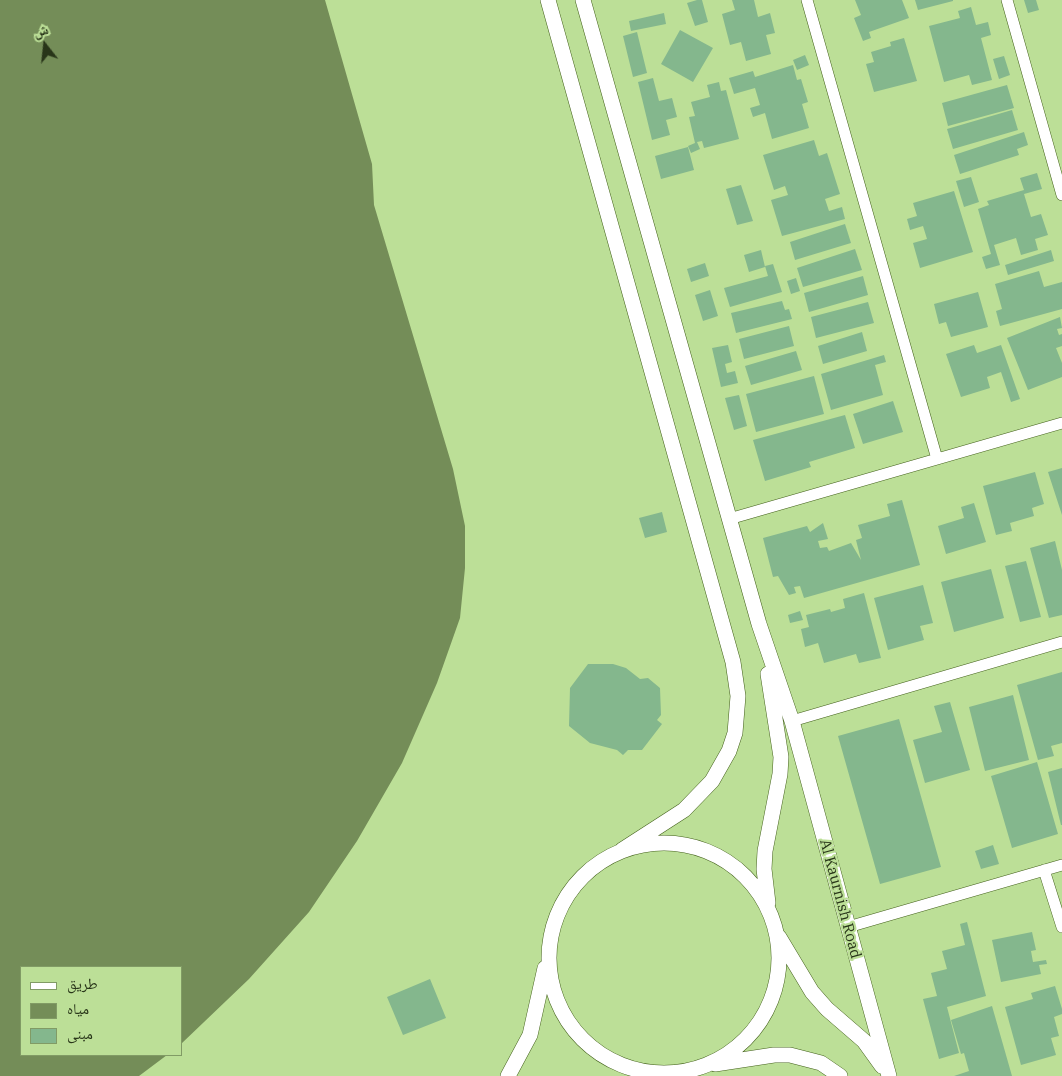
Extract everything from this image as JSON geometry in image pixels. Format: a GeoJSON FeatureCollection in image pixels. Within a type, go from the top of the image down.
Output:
{"type":"FeatureCollection","features":[{"type":"Feature","properties":{"kind":"street"},"geometry":{"type":"LineString","coordinates":[[508,1076],[530,1035],[554,919],[570,890],[593,867],[684,810],[712,781],[726,759],[735,733],[738,696],[733,662],[548,0]]}},
{"type":"Feature","properties":{"kind":"street"},"geometry":{"type":"LineString","coordinates":[[807,0],[937,459]]}},
{"type":"Feature","properties":{"kind":"street"},"geometry":{"type":"LineString","coordinates":[[1007,0],[1062,195]]}},
{"type":"Feature","properties":{"kind":"street"},"geometry":{"type":"LineString","coordinates":[[588,1],[759,624],[778,733],[780,757],[780,774],[765,851],[764,869],[768,907],[777,933],[790,958],[812,992],[827,1009],[864,1041],[888,1076]]}},
{"type":"Feature","properties":{"kind":"street"},"geometry":{"type":"LineString","coordinates":[[729,519],[1062,423]]}},
{"type":"Feature","properties":{"kind":"street","name":"Al Kaurnish Road"},"geometry":{"type":"LineString","coordinates":[[759,624],[792,721],[888,1076]]}},
{"type":"Feature","properties":{"kind":"street"},"geometry":{"type":"LineString","coordinates":[[792,721],[1062,642]]}},
{"type":"Feature","properties":{"kind":"street"},"geometry":{"type":"LineString","coordinates":[[622,850],[655,843],[690,845],[722,858],[742,873],[749,879],[768,907]]}},
{"type":"Feature","properties":{"kind":"street"},"geometry":{"type":"LineString","coordinates":[[848,927],[1062,865]]}},
{"type":"Feature","properties":{"kind":"street"},"geometry":{"type":"LineString","coordinates":[[1044,870],[1062,927]]}},
{"type":"Feature","properties":{"kind":"street"},"geometry":{"type":"LineString","coordinates":[[706,1065],[736,1048],[759,1024],[774,993],[778,967],[777,933]]}},
{"type":"Feature","properties":{"kind":"street"},"geometry":{"type":"LineString","coordinates":[[548,952],[552,989],[568,1024],[595,1051],[629,1068],[661,1075],[706,1065],[774,1055],[790,1055],[820,1063],[840,1076]]}},
{"type":"Feature","properties":{"kind":"water"},"geometry":{"type":"Polygon","coordinates":[[[0,0],[325,0],[372,164],[374,205],[453,469],[465,526],[465,568],[460,618],[437,683],[402,763],[357,841],[309,912],[249,979],[182,1043],[182,966],[20,966],[20,1056],[166,1056],[139,1076],[0,1076],[0,0]]]}},
{"type":"Feature","properties":{"kind":"building"},"geometry":{"type":"Polygon","coordinates":[[[702,0],[708,22],[695,26],[687,3],[702,0]]]}},
{"type":"Feature","properties":{"kind":"building"},"geometry":{"type":"Polygon","coordinates":[[[732,0],[754,0],[758,17],[770,13],[775,33],[766,35],[771,54],[746,61],[741,42],[730,45],[722,14],[735,10],[732,0]]]}},
{"type":"Feature","properties":{"kind":"building"},"geometry":{"type":"Polygon","coordinates":[[[855,0],[902,0],[909,18],[869,32],[871,38],[863,41],[854,18],[861,15],[855,0]]]}},
{"type":"Feature","properties":{"kind":"building"},"geometry":{"type":"Polygon","coordinates":[[[915,0],[953,0],[953,1],[918,10],[915,0]]]}},
{"type":"Feature","properties":{"kind":"building"},"geometry":{"type":"Polygon","coordinates":[[[1024,0],[1036,0],[1039,10],[1028,13],[1024,0]]]}},
{"type":"Feature","properties":{"kind":"building"},"geometry":{"type":"Polygon","coordinates":[[[971,7],[976,25],[988,22],[991,35],[981,38],[992,80],[972,85],[969,75],[944,82],[929,26],[960,18],[958,11],[971,7]]]}},
{"type":"Feature","properties":{"kind":"building"},"geometry":{"type":"Polygon","coordinates":[[[664,13],[666,24],[631,31],[629,21],[664,13]]]}},
{"type":"Feature","properties":{"kind":"building"},"geometry":{"type":"Polygon","coordinates":[[[680,30],[713,48],[693,82],[661,64],[680,30]]]}},
{"type":"Feature","properties":{"kind":"building"},"geometry":{"type":"Polygon","coordinates":[[[637,32],[647,73],[633,77],[623,36],[637,32]]]}},
{"type":"Feature","properties":{"kind":"building"},"geometry":{"type":"Polygon","coordinates":[[[904,38],[917,81],[874,92],[866,64],[874,62],[871,52],[891,46],[890,42],[904,38]]]}},
{"type":"Feature","properties":{"kind":"building"},"geometry":{"type":"Polygon","coordinates":[[[805,55],[809,65],[797,70],[793,60],[805,55]]]}},
{"type":"Feature","properties":{"kind":"building"},"geometry":{"type":"Polygon","coordinates":[[[1004,56],[1010,75],[999,79],[993,59],[1004,56]]]}},
{"type":"Feature","properties":{"kind":"building"},"geometry":{"type":"Polygon","coordinates":[[[793,65],[797,80],[801,79],[808,102],[802,104],[809,128],[772,139],[765,113],[753,117],[750,108],[760,105],[755,88],[734,94],[729,78],[753,71],[755,77],[793,65]]]}},
{"type":"Feature","properties":{"kind":"building"},"geometry":{"type":"Polygon","coordinates":[[[653,78],[659,101],[672,98],[677,117],[666,120],[670,135],[652,140],[638,82],[653,78]]]}},
{"type":"Feature","properties":{"kind":"building"},"geometry":{"type":"Polygon","coordinates":[[[719,82],[721,91],[726,90],[739,139],[704,148],[702,141],[697,142],[700,149],[691,153],[688,146],[695,143],[689,117],[695,116],[691,102],[710,97],[707,85],[719,82]]]}},
{"type":"Feature","properties":{"kind":"building"},"geometry":{"type":"Polygon","coordinates":[[[1007,85],[1014,108],[948,126],[942,103],[1007,85]]]}},
{"type":"Feature","properties":{"kind":"building"},"geometry":{"type":"Polygon","coordinates":[[[1012,110],[1018,130],[953,149],[947,129],[1012,110]]]}},
{"type":"Feature","properties":{"kind":"building"},"geometry":{"type":"Polygon","coordinates":[[[1024,132],[1028,145],[1017,149],[1019,155],[960,174],[954,155],[1024,132]]]}},
{"type":"Feature","properties":{"kind":"building"},"geometry":{"type":"Polygon","coordinates":[[[814,140],[819,156],[827,153],[840,194],[825,199],[829,211],[842,207],[845,219],[782,236],[771,200],[788,195],[785,186],[774,190],[763,155],[814,140]]]}},
{"type":"Feature","properties":{"kind":"building"},"geometry":{"type":"Polygon","coordinates":[[[688,147],[694,170],[661,179],[655,156],[688,147]]]}},
{"type":"Feature","properties":{"kind":"building"},"geometry":{"type":"Polygon","coordinates":[[[1037,173],[1042,189],[1024,194],[1031,217],[1041,214],[1048,235],[1035,239],[1038,250],[1021,255],[1016,238],[994,245],[1000,265],[986,269],[982,257],[991,254],[978,209],[989,205],[987,201],[1024,190],[1020,178],[1037,173]]]}},
{"type":"Feature","properties":{"kind":"building"},"geometry":{"type":"Polygon","coordinates":[[[971,177],[979,202],[964,207],[956,181],[971,177]]]}},
{"type":"Feature","properties":{"kind":"building"},"geometry":{"type":"Polygon","coordinates":[[[741,185],[753,221],[737,225],[726,189],[741,185]]]}},
{"type":"Feature","properties":{"kind":"building"},"geometry":{"type":"Polygon","coordinates":[[[954,191],[973,252],[920,268],[913,243],[927,239],[923,226],[910,230],[907,219],[917,216],[913,203],[954,191]]]}},
{"type":"Feature","properties":{"kind":"building"},"geometry":{"type":"Polygon","coordinates":[[[845,224],[851,243],[795,260],[790,242],[845,224]]]}},
{"type":"Feature","properties":{"kind":"building"},"geometry":{"type":"Polygon","coordinates":[[[855,249],[862,270],[803,287],[797,268],[855,249]]]}},
{"type":"Feature","properties":{"kind":"building"},"geometry":{"type":"Polygon","coordinates":[[[761,250],[765,267],[749,272],[744,255],[761,250]]]}},
{"type":"Feature","properties":{"kind":"building"},"geometry":{"type":"Polygon","coordinates":[[[1051,250],[1054,261],[1008,275],[1005,265],[1051,250]]]}},
{"type":"Feature","properties":{"kind":"building"},"geometry":{"type":"Polygon","coordinates":[[[705,263],[709,276],[691,282],[687,269],[705,263]]]}},
{"type":"Feature","properties":{"kind":"building"},"geometry":{"type":"Polygon","coordinates":[[[773,264],[782,292],[730,307],[724,288],[768,276],[765,266],[773,264]]]}},
{"type":"Feature","properties":{"kind":"building"},"geometry":{"type":"Polygon","coordinates":[[[1039,271],[1044,287],[1062,282],[1062,309],[1000,326],[996,311],[1002,309],[995,284],[1039,271]]]}},
{"type":"Feature","properties":{"kind":"building"},"geometry":{"type":"Polygon","coordinates":[[[863,276],[868,295],[809,312],[804,293],[863,276]]]}},
{"type":"Feature","properties":{"kind":"building"},"geometry":{"type":"Polygon","coordinates":[[[796,278],[800,291],[791,294],[787,281],[796,278]]]}},
{"type":"Feature","properties":{"kind":"building"},"geometry":{"type":"Polygon","coordinates":[[[710,290],[718,316],[703,321],[695,295],[710,290]]]}},
{"type":"Feature","properties":{"kind":"building"},"geometry":{"type":"Polygon","coordinates":[[[978,292],[988,327],[951,337],[946,322],[939,324],[934,304],[978,292]]]}},
{"type":"Feature","properties":{"kind":"building"},"geometry":{"type":"Polygon","coordinates":[[[782,301],[785,310],[789,309],[792,319],[736,333],[731,313],[782,301]]]}},
{"type":"Feature","properties":{"kind":"building"},"geometry":{"type":"Polygon","coordinates":[[[868,302],[874,323],[816,338],[811,317],[868,302]]]}},
{"type":"Feature","properties":{"kind":"building"},"geometry":{"type":"Polygon","coordinates":[[[1060,317],[1062,328],[1057,329],[1059,335],[1062,334],[1062,346],[1056,348],[1062,363],[1062,377],[1028,390],[1007,338],[1060,317]]]}},
{"type":"Feature","properties":{"kind":"building"},"geometry":{"type":"Polygon","coordinates":[[[789,326],[794,346],[744,359],[739,339],[789,326]]]}},
{"type":"Feature","properties":{"kind":"building"},"geometry":{"type":"Polygon","coordinates":[[[862,332],[867,351],[823,364],[818,346],[862,332]]]}},
{"type":"Feature","properties":{"kind":"building"},"geometry":{"type":"Polygon","coordinates":[[[728,345],[732,362],[725,364],[727,373],[735,371],[738,383],[721,387],[712,348],[728,345]]]}},
{"type":"Feature","properties":{"kind":"building"},"geometry":{"type":"Polygon","coordinates":[[[974,345],[977,353],[1001,345],[1020,399],[1011,402],[1001,372],[987,377],[990,388],[961,397],[946,354],[974,345]]]}},
{"type":"Feature","properties":{"kind":"building"},"geometry":{"type":"Polygon","coordinates":[[[796,351],[802,370],[751,385],[745,366],[796,351]]]}},
{"type":"Feature","properties":{"kind":"building"},"geometry":{"type":"Polygon","coordinates":[[[884,355],[886,362],[875,365],[883,395],[831,410],[821,374],[884,355]]]}},
{"type":"Feature","properties":{"kind":"building"},"geometry":{"type":"Polygon","coordinates":[[[814,376],[824,414],[756,432],[746,394],[814,376]]]}},
{"type":"Feature","properties":{"kind":"building"},"geometry":{"type":"Polygon","coordinates":[[[739,395],[747,426],[734,430],[725,398],[739,395]]]}},
{"type":"Feature","properties":{"kind":"building"},"geometry":{"type":"Polygon","coordinates":[[[893,401],[903,432],[863,444],[853,414],[893,401]]]}},
{"type":"Feature","properties":{"kind":"building"},"geometry":{"type":"Polygon","coordinates":[[[845,415],[855,448],[809,462],[811,467],[765,481],[753,440],[845,415]]]}},
{"type":"Feature","properties":{"kind":"building"},"geometry":{"type":"Polygon","coordinates":[[[1062,468],[1062,515],[1048,472],[1062,468]]]}},
{"type":"Feature","properties":{"kind":"building"},"geometry":{"type":"Polygon","coordinates":[[[1035,472],[1044,504],[1032,508],[1034,516],[1010,523],[1012,531],[996,535],[983,486],[1035,472]]]}},
{"type":"Feature","properties":{"kind":"building"},"geometry":{"type":"Polygon","coordinates":[[[902,500],[920,565],[804,598],[800,586],[794,587],[796,593],[789,595],[778,576],[773,577],[763,538],[807,526],[810,532],[823,523],[828,539],[818,541],[820,548],[827,547],[829,551],[851,543],[861,560],[856,540],[862,538],[858,525],[890,516],[887,504],[902,500]]]}},
{"type":"Feature","properties":{"kind":"building"},"geometry":{"type":"Polygon","coordinates":[[[974,503],[986,542],[946,554],[938,526],[964,518],[961,507],[974,503]]]}},
{"type":"Feature","properties":{"kind":"building"},"geometry":{"type":"Polygon","coordinates":[[[662,512],[667,532],[645,538],[639,518],[662,512]]]}},
{"type":"Feature","properties":{"kind":"building"},"geometry":{"type":"Polygon","coordinates":[[[1055,541],[1062,570],[1062,615],[1049,618],[1030,548],[1055,541]]]}},
{"type":"Feature","properties":{"kind":"building"},"geometry":{"type":"Polygon","coordinates":[[[1026,561],[1041,617],[1020,622],[1005,566],[1026,561]]]}},
{"type":"Feature","properties":{"kind":"building"},"geometry":{"type":"Polygon","coordinates":[[[991,569],[1004,618],[954,632],[941,582],[991,569]]]}},
{"type":"Feature","properties":{"kind":"building"},"geometry":{"type":"Polygon","coordinates":[[[923,585],[933,623],[920,626],[924,640],[888,650],[874,598],[923,585]]]}},
{"type":"Feature","properties":{"kind":"building"},"geometry":{"type":"Polygon","coordinates":[[[864,593],[881,658],[859,663],[856,654],[824,663],[818,643],[805,647],[801,629],[809,627],[806,615],[830,609],[831,612],[845,608],[843,599],[864,593]]]}},
{"type":"Feature","properties":{"kind":"building"},"geometry":{"type":"Polygon","coordinates":[[[800,611],[803,620],[790,623],[788,615],[800,611]]]}},
{"type":"Feature","properties":{"kind":"building"},"geometry":{"type":"Polygon","coordinates":[[[588,664],[613,664],[626,668],[640,679],[648,678],[660,688],[661,715],[657,720],[662,724],[642,750],[628,750],[623,755],[617,750],[590,743],[569,726],[570,688],[588,664]]]}},
{"type":"Feature","properties":{"kind":"building"},"geometry":{"type":"Polygon","coordinates":[[[1062,672],[1062,743],[1051,746],[1054,756],[1038,760],[1017,685],[1062,672]]]}},
{"type":"Feature","properties":{"kind":"building"},"geometry":{"type":"Polygon","coordinates":[[[1013,695],[1029,760],[985,771],[969,707],[1013,695]]]}},
{"type":"Feature","properties":{"kind":"building"},"geometry":{"type":"Polygon","coordinates":[[[950,702],[970,770],[925,783],[913,740],[942,732],[934,706],[950,702]]]}},
{"type":"Feature","properties":{"kind":"building"},"geometry":{"type":"Polygon","coordinates":[[[899,719],[941,867],[880,884],[838,736],[899,719]]]}},
{"type":"Feature","properties":{"kind":"building"},"geometry":{"type":"Polygon","coordinates":[[[1037,762],[1058,834],[1012,848],[991,776],[1037,762]]]}},
{"type":"Feature","properties":{"kind":"building"},"geometry":{"type":"Polygon","coordinates":[[[1062,768],[1062,825],[1061,825],[1048,772],[1062,768]]]}},
{"type":"Feature","properties":{"kind":"building"},"geometry":{"type":"Polygon","coordinates":[[[993,845],[999,864],[981,869],[975,851],[993,845]]]}},
{"type":"Feature","properties":{"kind":"building"},"geometry":{"type":"Polygon","coordinates":[[[967,922],[986,996],[947,1007],[959,1053],[939,1059],[923,999],[937,996],[931,973],[947,969],[942,951],[965,945],[960,924],[967,922]]]}},
{"type":"Feature","properties":{"kind":"building"},"geometry":{"type":"Polygon","coordinates":[[[1032,932],[1036,950],[1031,951],[1033,962],[1046,960],[1047,964],[1039,965],[1041,974],[1001,982],[992,940],[1032,932]]]}},
{"type":"Feature","properties":{"kind":"building"},"geometry":{"type":"Polygon","coordinates":[[[430,979],[446,1018],[403,1035],[387,997],[430,979]]]}},
{"type":"Feature","properties":{"kind":"building"},"geometry":{"type":"Polygon","coordinates":[[[1055,986],[1062,1009],[1062,1014],[1054,1017],[1059,1036],[1051,1038],[1056,1055],[1021,1065],[1005,1007],[1033,999],[1031,993],[1055,986]]]}},
{"type":"Feature","properties":{"kind":"building"},"geometry":{"type":"Polygon","coordinates":[[[992,1006],[1012,1076],[954,1076],[969,1071],[964,1053],[961,1054],[951,1020],[992,1006]]]}}]}
